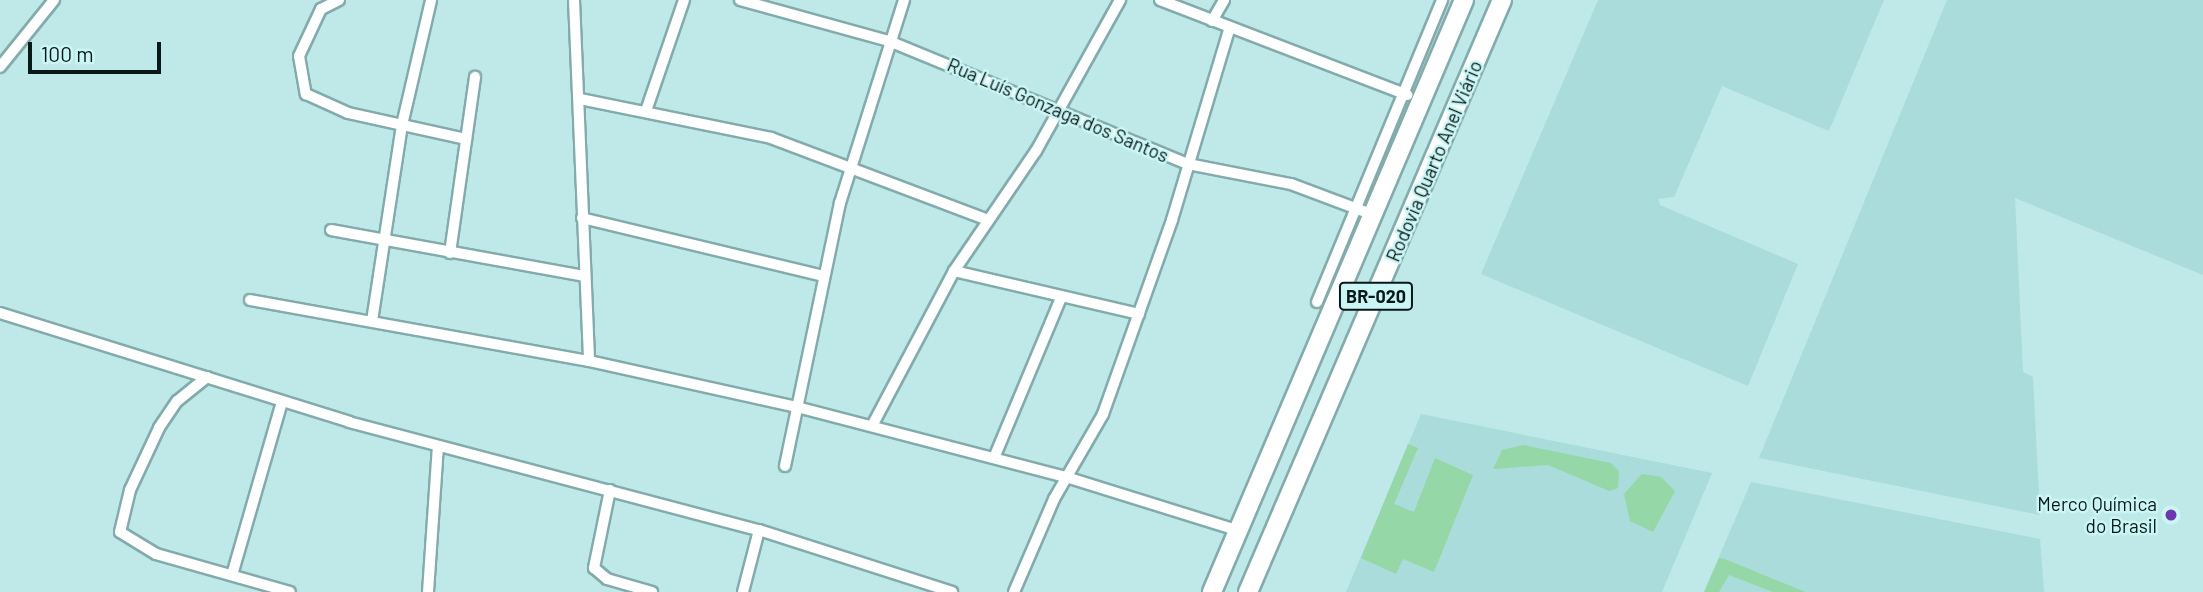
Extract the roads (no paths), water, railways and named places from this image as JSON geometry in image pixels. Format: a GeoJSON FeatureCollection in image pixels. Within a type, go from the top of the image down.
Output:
{"type":"FeatureCollection","features":[{"type":"Feature","properties":{"kind":"highway","name":"Rodovia Quarto Anel Viário"},"geometry":{"type":"LineString","coordinates":[[1212,592],[1376,216],[1464,0]]}},
{"type":"Feature","properties":{"kind":"highway","name":"Rodovia Quarto Anel Viário"},"geometry":{"type":"LineString","coordinates":[[1250,588],[1502,0]]}},
{"type":"Feature","properties":{"kind":"highway"},"geometry":{"type":"LineString","coordinates":[[1361,251],[1390,263]]}},
{"type":"Feature","properties":{"kind":"highway"},"geometry":{"type":"LineString","coordinates":[[1222,570],[1250,588]]}},
{"type":"Feature","properties":{"kind":"street"},"geometry":{"type":"LineString","coordinates":[[0,67],[54,0]]}},
{"type":"Feature","properties":{"kind":"street"},"geometry":{"type":"LineString","coordinates":[[339,0],[321,9],[306,38],[297,67],[301,88],[321,104],[466,139]]}},
{"type":"Feature","properties":{"kind":"street"},"geometry":{"type":"LineString","coordinates":[[372,321],[402,125],[431,0]]}},
{"type":"Feature","properties":{"kind":"street"},"geometry":{"type":"LineString","coordinates":[[574,0],[580,99],[583,276],[589,360]]}},
{"type":"Feature","properties":{"kind":"street"},"geometry":{"type":"LineString","coordinates":[[646,111],[684,0]]}},
{"type":"Feature","properties":{"kind":"street","name":"Rua Luís Gonzaga dos Santos"},"geometry":{"type":"LineString","coordinates":[[740,0],[784,6],[889,41],[1188,164],[1291,184],[1376,216]]}},
{"type":"Feature","properties":{"kind":"street"},"geometry":{"type":"LineString","coordinates":[[785,466],[824,276],[850,166],[904,0]]}},
{"type":"Feature","properties":{"kind":"street"},"geometry":{"type":"LineString","coordinates":[[872,426],[954,271],[1060,111],[1120,0]]}},
{"type":"Feature","properties":{"kind":"street"},"geometry":{"type":"LineString","coordinates":[[1160,0],[1229,30],[1423,101]]}},
{"type":"Feature","properties":{"kind":"street"},"geometry":{"type":"LineString","coordinates":[[1212,21],[1224,0]]}},
{"type":"Feature","properties":{"kind":"street"},"geometry":{"type":"LineString","coordinates":[[1317,302],[1441,0]]}},
{"type":"Feature","properties":{"kind":"street"},"geometry":{"type":"LineString","coordinates":[[1014,592],[1066,477],[1103,414],[1139,314],[1229,30]]}},
{"type":"Feature","properties":{"kind":"street"},"geometry":{"type":"LineString","coordinates":[[450,253],[475,77]]}},
{"type":"Feature","properties":{"kind":"street"},"geometry":{"type":"LineString","coordinates":[[580,99],[771,138],[988,220]]}},
{"type":"Feature","properties":{"kind":"street"},"geometry":{"type":"LineString","coordinates":[[582,218],[824,276]]}},
{"type":"Feature","properties":{"kind":"street"},"geometry":{"type":"LineString","coordinates":[[331,230],[583,276]]}},
{"type":"Feature","properties":{"kind":"street"},"geometry":{"type":"LineString","coordinates":[[954,271],[1139,314]]}},
{"type":"Feature","properties":{"kind":"street"},"geometry":{"type":"LineString","coordinates":[[994,458],[1061,298]]}},
{"type":"Feature","properties":{"kind":"street"},"geometry":{"type":"LineString","coordinates":[[250,300],[589,360],[797,407],[1066,477],[1239,531]]}},
{"type":"Feature","properties":{"kind":"street"},"geometry":{"type":"LineString","coordinates":[[0,313],[282,402],[759,530],[952,592]]}},
{"type":"Feature","properties":{"kind":"street"},"geometry":{"type":"LineString","coordinates":[[207,377],[177,401],[159,428],[130,490],[120,531],[156,554],[290,592]]}},
{"type":"Feature","properties":{"kind":"street"},"geometry":{"type":"LineString","coordinates":[[232,575],[282,402]]}},
{"type":"Feature","properties":{"kind":"street"},"geometry":{"type":"LineString","coordinates":[[428,592],[438,446]]}},
{"type":"Feature","properties":{"kind":"street"},"geometry":{"type":"LineString","coordinates":[[610,490],[594,568],[607,579],[652,592]]}},
{"type":"Feature","properties":{"kind":"street"},"geometry":{"type":"LineString","coordinates":[[743,592],[759,530]]}},
{"type":"Feature","properties":{"kind":"place","name":"Merco Química do Brasil"},"geometry":{"type":"Point","coordinates":[2171,515]}}]}
